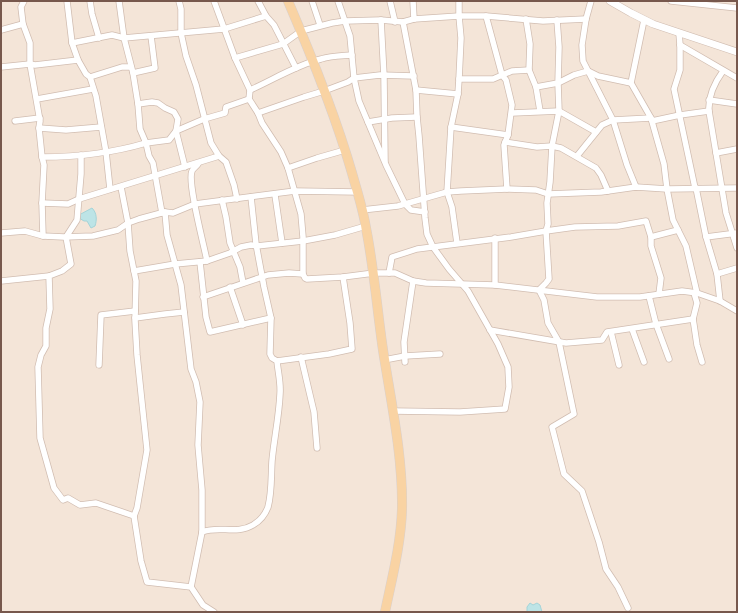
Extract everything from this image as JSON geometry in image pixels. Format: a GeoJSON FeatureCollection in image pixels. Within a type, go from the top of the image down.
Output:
{"type":"FeatureCollection","features":[{"type":"Feature","properties":{"kind":"main road"},"geometry":{"type":"LineString","coordinates":[[288,1],[313,62],[345,150],[366,226],[374,273],[384,360],[393,411],[400,466],[402,508],[401,530],[385,612]]}},
{"type":"Feature","properties":{"kind":"street"},"geometry":{"type":"LineString","coordinates":[[24,1],[22,7],[23,24],[30,43],[30,64],[40,118],[39,128],[44,165],[42,203],[43,236]]}},
{"type":"Feature","properties":{"kind":"street"},"geometry":{"type":"LineString","coordinates":[[67,1],[72,43],[78,60],[86,74],[90,77],[96,96],[106,152],[110,189]]}},
{"type":"Feature","properties":{"kind":"street"},"geometry":{"type":"LineString","coordinates":[[90,1],[99,38]]}},
{"type":"Feature","properties":{"kind":"street"},"geometry":{"type":"LineString","coordinates":[[118,1],[138,104],[140,129],[146,143],[149,156],[153,162],[167,235],[181,285],[191,369],[196,382],[200,402],[198,445],[202,490],[202,532],[191,587],[203,605],[214,612]]}},
{"type":"Feature","properties":{"kind":"street"},"geometry":{"type":"LineString","coordinates":[[179,1],[181,9],[181,33],[186,56],[196,85],[211,144],[219,156],[226,162],[237,199]]}},
{"type":"Feature","properties":{"kind":"street"},"geometry":{"type":"LineString","coordinates":[[214,1],[235,58],[250,90],[249,99],[258,113],[262,123],[281,152],[288,168],[301,214],[303,276],[307,279],[343,277],[374,273],[395,273],[413,281],[426,283],[495,285],[597,297],[640,297],[682,291],[696,293],[720,301],[737,311]]}},
{"type":"Feature","properties":{"kind":"street"},"geometry":{"type":"LineString","coordinates":[[258,1],[266,16],[274,25],[296,68]]}},
{"type":"Feature","properties":{"kind":"street"},"geometry":{"type":"LineString","coordinates":[[312,1],[320,25]]}},
{"type":"Feature","properties":{"kind":"street"},"geometry":{"type":"LineString","coordinates":[[338,1],[350,36],[354,78],[359,100],[368,122],[386,165],[405,204],[411,210],[425,212]]}},
{"type":"Feature","properties":{"kind":"street"},"geometry":{"type":"LineString","coordinates":[[390,1],[395,22]]}},
{"type":"Feature","properties":{"kind":"street"},"geometry":{"type":"LineString","coordinates":[[413,1],[414,19]]}},
{"type":"Feature","properties":{"kind":"street"},"geometry":{"type":"LineString","coordinates":[[457,243],[452,207],[447,192],[451,127],[458,94],[459,79],[461,38],[459,1]]}},
{"type":"Feature","properties":{"kind":"street"},"geometry":{"type":"LineString","coordinates":[[592,1],[586,19],[582,45],[583,61],[613,120],[627,165],[636,187]]}},
{"type":"Feature","properties":{"kind":"street"},"geometry":{"type":"LineString","coordinates":[[610,1],[644,20],[737,52]]}},
{"type":"Feature","properties":{"kind":"street"},"geometry":{"type":"LineString","coordinates":[[671,1],[737,8]]}},
{"type":"Feature","properties":{"kind":"street"},"geometry":{"type":"LineString","coordinates":[[72,43],[112,35],[124,38],[224,29],[266,16]]}},
{"type":"Feature","properties":{"kind":"street"},"geometry":{"type":"LineString","coordinates":[[235,58],[283,44],[301,32],[320,25],[345,21],[382,20],[403,22],[414,19],[459,16],[557,20],[586,19]]}},
{"type":"Feature","properties":{"kind":"street"},"geometry":{"type":"LineString","coordinates":[[486,16],[502,75],[506,80],[512,105],[508,135],[504,145],[507,189]]}},
{"type":"Feature","properties":{"kind":"street"},"geometry":{"type":"LineString","coordinates":[[526,19],[530,44],[529,70],[536,87],[540,111]]}},
{"type":"Feature","properties":{"kind":"street"},"geometry":{"type":"LineString","coordinates":[[382,20],[386,165]]}},
{"type":"Feature","properties":{"kind":"street"},"geometry":{"type":"LineString","coordinates":[[539,290],[549,279],[546,231],[548,224],[547,203],[552,146],[559,111],[559,47],[557,20]]}},
{"type":"Feature","properties":{"kind":"street"},"geometry":{"type":"LineString","coordinates":[[644,20],[631,83],[651,120],[664,164],[673,220],[686,246],[696,293],[697,303],[693,319],[697,345],[702,362]]}},
{"type":"Feature","properties":{"kind":"street"},"geometry":{"type":"LineString","coordinates":[[393,411],[460,412],[505,409],[509,387],[508,367],[490,330],[463,284],[449,269],[433,246],[427,234],[416,90],[403,22]]}},
{"type":"Feature","properties":{"kind":"street"},"geometry":{"type":"LineString","coordinates":[[1,30],[23,24]]}},
{"type":"Feature","properties":{"kind":"street"},"geometry":{"type":"LineString","coordinates":[[679,33],[680,70],[674,90],[706,237],[717,274],[720,301]]}},
{"type":"Feature","properties":{"kind":"street"},"geometry":{"type":"LineString","coordinates":[[90,77],[122,67],[132,70],[155,68],[151,36]]}},
{"type":"Feature","properties":{"kind":"street"},"geometry":{"type":"LineString","coordinates":[[680,45],[737,78]]}},
{"type":"Feature","properties":{"kind":"street"},"geometry":{"type":"LineString","coordinates":[[250,90],[296,68],[313,62],[333,56],[352,55]]}},
{"type":"Feature","properties":{"kind":"street"},"geometry":{"type":"LineString","coordinates":[[1,67],[78,60]]}},
{"type":"Feature","properties":{"kind":"street"},"geometry":{"type":"LineString","coordinates":[[459,79],[493,79],[512,71],[529,70]]}},
{"type":"Feature","properties":{"kind":"street"},"geometry":{"type":"LineString","coordinates":[[536,87],[558,84],[574,74],[588,71],[598,76],[631,83]]}},
{"type":"Feature","properties":{"kind":"street"},"geometry":{"type":"LineString","coordinates":[[723,71],[716,82],[709,100],[709,111],[726,213],[735,234],[737,248]]}},
{"type":"Feature","properties":{"kind":"street"},"geometry":{"type":"LineString","coordinates":[[258,113],[324,91],[348,82],[354,78],[363,76],[414,76]]}},
{"type":"Feature","properties":{"kind":"street"},"geometry":{"type":"LineString","coordinates":[[37,99],[93,89]]}},
{"type":"Feature","properties":{"kind":"street"},"geometry":{"type":"LineString","coordinates":[[416,90],[458,94]]}},
{"type":"Feature","properties":{"kind":"street"},"geometry":{"type":"LineString","coordinates":[[42,157],[106,152],[146,143],[169,140],[176,131],[225,112],[226,107],[249,99]]}},
{"type":"Feature","properties":{"kind":"street"},"geometry":{"type":"LineString","coordinates":[[709,100],[737,104]]}},
{"type":"Feature","properties":{"kind":"street"},"geometry":{"type":"LineString","coordinates":[[138,104],[152,102],[174,112],[178,119],[176,131],[185,167]]}},
{"type":"Feature","properties":{"kind":"street"},"geometry":{"type":"LineString","coordinates":[[512,113],[559,111],[596,132]]}},
{"type":"Feature","properties":{"kind":"street"},"geometry":{"type":"LineString","coordinates":[[577,156],[602,125],[613,120],[651,120],[709,111]]}},
{"type":"Feature","properties":{"kind":"street"},"geometry":{"type":"LineString","coordinates":[[368,122],[417,116]]}},
{"type":"Feature","properties":{"kind":"street"},"geometry":{"type":"LineString","coordinates":[[16,121],[40,118]]}},
{"type":"Feature","properties":{"kind":"street"},"geometry":{"type":"LineString","coordinates":[[39,128],[66,130],[101,127]]}},
{"type":"Feature","properties":{"kind":"street"},"geometry":{"type":"LineString","coordinates":[[451,127],[508,135]]}},
{"type":"Feature","properties":{"kind":"street"},"geometry":{"type":"LineString","coordinates":[[505,142],[537,147],[552,146],[561,148],[596,168],[608,191]]}},
{"type":"Feature","properties":{"kind":"street"},"geometry":{"type":"LineString","coordinates":[[716,153],[737,149]]}},
{"type":"Feature","properties":{"kind":"street"},"geometry":{"type":"LineString","coordinates":[[288,168],[345,150]]}},
{"type":"Feature","properties":{"kind":"street"},"geometry":{"type":"LineString","coordinates":[[1,281],[49,276],[62,271],[71,264],[66,237],[77,220],[81,155]]}},
{"type":"Feature","properties":{"kind":"street"},"geometry":{"type":"LineString","coordinates":[[42,203],[68,204],[110,189],[121,187],[219,156]]}},
{"type":"Feature","properties":{"kind":"street"},"geometry":{"type":"LineString","coordinates":[[200,162],[192,170],[191,182],[207,261]]}},
{"type":"Feature","properties":{"kind":"street"},"geometry":{"type":"LineString","coordinates":[[121,187],[128,223],[130,251],[136,281],[136,355],[147,450],[137,508],[134,516],[141,561],[147,582],[191,587]]}},
{"type":"Feature","properties":{"kind":"street"},"geometry":{"type":"LineString","coordinates":[[362,210],[391,207],[447,192],[507,189],[536,190],[548,194],[608,191],[636,187],[667,189],[737,188]]}},
{"type":"Feature","properties":{"kind":"street"},"geometry":{"type":"LineString","coordinates":[[1,233],[25,231],[43,236],[93,236],[118,230],[128,223],[163,212],[173,213],[195,204],[295,191],[357,192]]}},
{"type":"Feature","properties":{"kind":"street"},"geometry":{"type":"LineString","coordinates":[[275,194],[282,243]]}},
{"type":"Feature","properties":{"kind":"street"},"geometry":{"type":"LineString","coordinates":[[252,197],[257,246],[271,318],[270,354],[272,358],[277,361],[352,349],[350,323],[343,277]]}},
{"type":"Feature","properties":{"kind":"street"},"geometry":{"type":"LineString","coordinates":[[222,200],[232,251],[240,267],[243,282]]}},
{"type":"Feature","properties":{"kind":"street"},"geometry":{"type":"LineString","coordinates":[[389,273],[392,257],[417,249],[575,227],[618,226],[646,221],[651,237],[651,246],[661,278],[659,294]]}},
{"type":"Feature","properties":{"kind":"street"},"geometry":{"type":"LineString","coordinates":[[134,271],[175,264],[207,261],[241,247],[303,241],[366,226]]}},
{"type":"Feature","properties":{"kind":"street"},"geometry":{"type":"LineString","coordinates":[[651,237],[678,230]]}},
{"type":"Feature","properties":{"kind":"street"},"geometry":{"type":"LineString","coordinates":[[706,237],[735,234]]}},
{"type":"Feature","properties":{"kind":"street"},"geometry":{"type":"LineString","coordinates":[[495,238],[495,285]]}},
{"type":"Feature","properties":{"kind":"street"},"geometry":{"type":"LineString","coordinates":[[200,262],[203,297],[210,332],[271,318]]}},
{"type":"Feature","properties":{"kind":"street"},"geometry":{"type":"LineString","coordinates":[[717,274],[737,268]]}},
{"type":"Feature","properties":{"kind":"street"},"geometry":{"type":"LineString","coordinates":[[203,297],[243,282],[274,273],[303,274]]}},
{"type":"Feature","properties":{"kind":"street"},"geometry":{"type":"LineString","coordinates":[[49,276],[50,309],[46,328],[46,346],[41,355],[38,367],[38,387],[40,438],[54,488],[63,500],[68,498],[80,505],[96,503],[134,516]]}},
{"type":"Feature","properties":{"kind":"street"},"geometry":{"type":"LineString","coordinates":[[405,362],[405,335],[413,281]]}},
{"type":"Feature","properties":{"kind":"street"},"geometry":{"type":"LineString","coordinates":[[230,287],[243,325]]}},
{"type":"Feature","properties":{"kind":"street"},"geometry":{"type":"LineString","coordinates":[[539,290],[544,300],[548,323],[559,342],[574,414],[552,427],[564,474],[582,491],[599,542],[606,569],[618,586],[628,608]]}},
{"type":"Feature","properties":{"kind":"street"},"geometry":{"type":"LineString","coordinates":[[649,296],[656,324],[669,359]]}},
{"type":"Feature","properties":{"kind":"street"},"geometry":{"type":"LineString","coordinates":[[99,365],[101,315],[135,311]]}},
{"type":"Feature","properties":{"kind":"street"},"geometry":{"type":"LineString","coordinates":[[135,318],[184,312]]}},
{"type":"Feature","properties":{"kind":"street"},"geometry":{"type":"LineString","coordinates":[[490,330],[566,343],[602,340],[607,332],[693,319]]}},
{"type":"Feature","properties":{"kind":"street"},"geometry":{"type":"LineString","coordinates":[[632,329],[644,362]]}},
{"type":"Feature","properties":{"kind":"street"},"geometry":{"type":"LineString","coordinates":[[611,332],[619,365]]}},
{"type":"Feature","properties":{"kind":"street"},"geometry":{"type":"LineString","coordinates":[[384,360],[405,356],[440,354]]}},
{"type":"Feature","properties":{"kind":"street"},"geometry":{"type":"LineString","coordinates":[[301,357],[314,412],[317,448]]}},
{"type":"Feature","properties":{"kind":"street"},"geometry":{"type":"LineString","coordinates":[[202,532],[209,529],[240,530],[253,525],[263,517],[267,508],[271,494],[270,481],[280,394],[277,361]]}},
{"type":"Feature","properties":{"kind":"shaded area"},"geometry":{"type":"Polygon","coordinates":[[[1,1],[737,1],[737,612],[1,612],[1,1]]]}},
{"type":"Feature","properties":{"kind":"water"},"geometry":{"type":"Polygon","coordinates":[[[92,208],[96,214],[96,219],[95,226],[91,228],[87,221],[79,218],[79,215],[92,208]]]}},
{"type":"Feature","properties":{"kind":"water"},"geometry":{"type":"Polygon","coordinates":[[[530,603],[533,605],[537,603],[540,605],[542,612],[527,612],[527,607],[530,603]]]}}]}
